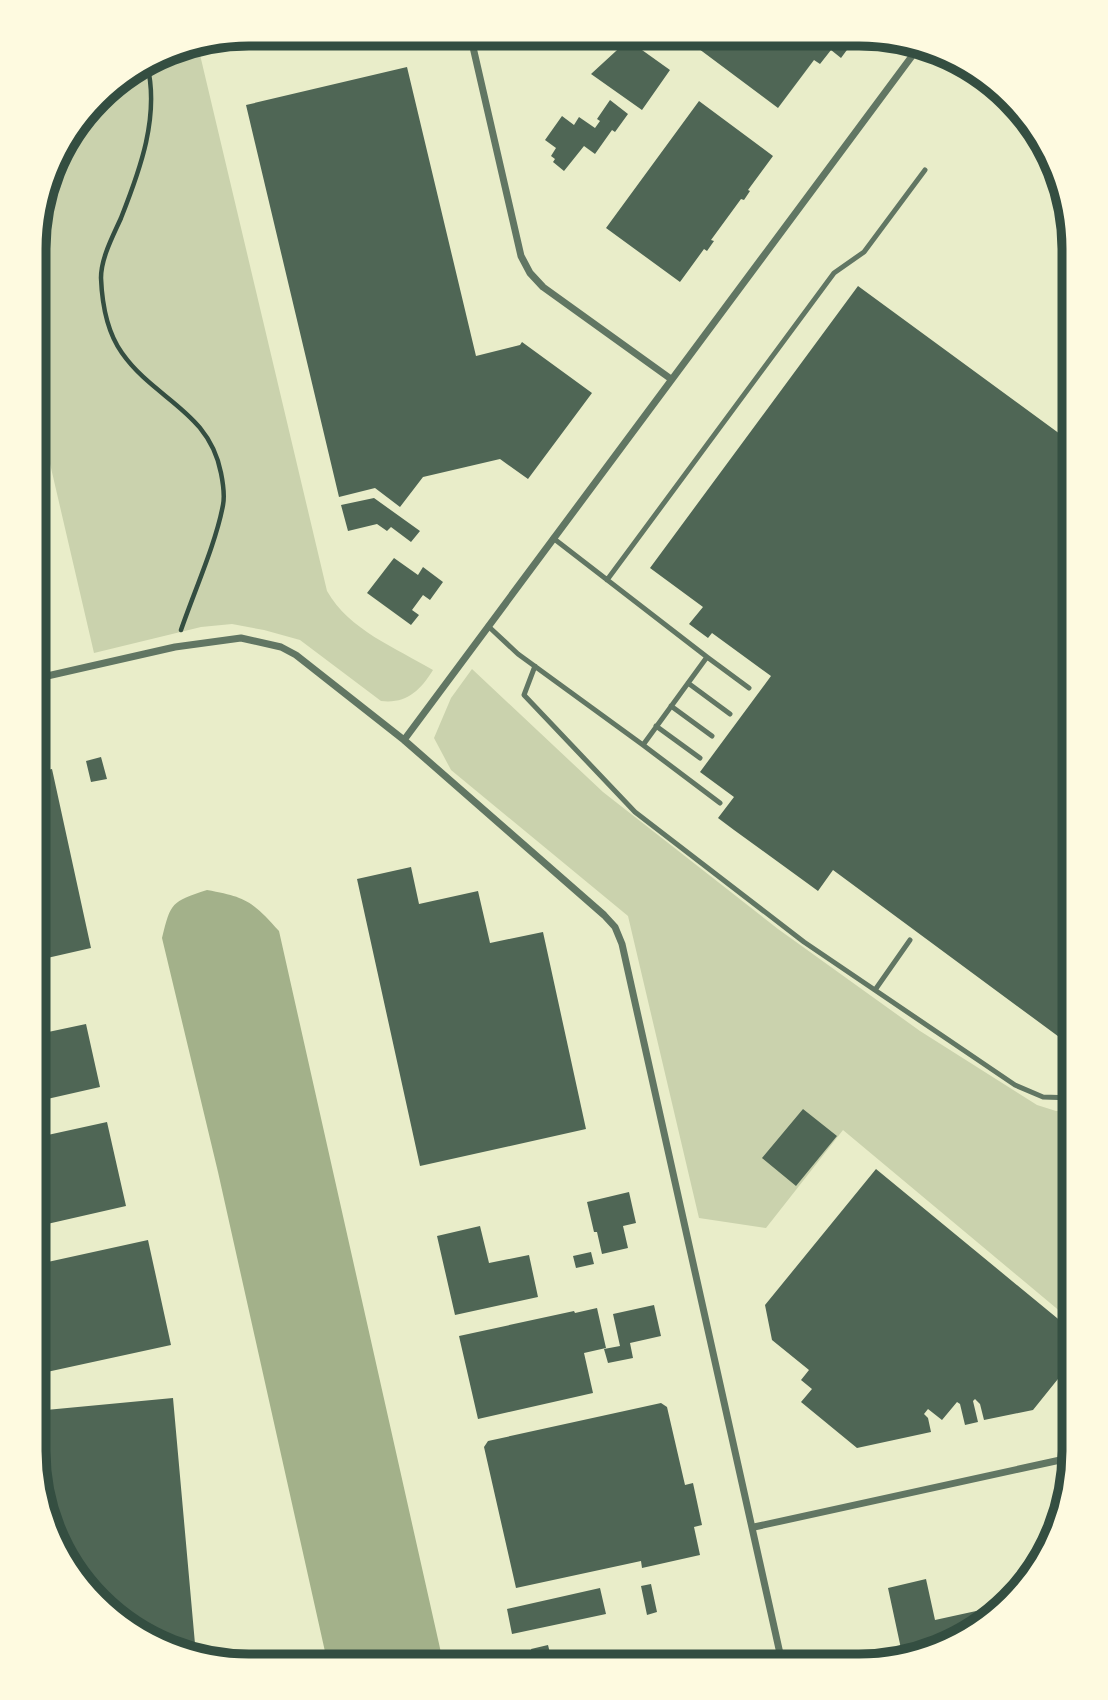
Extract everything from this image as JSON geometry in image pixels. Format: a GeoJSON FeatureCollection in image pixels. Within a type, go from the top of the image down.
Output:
{"type":"FeatureCollection","features":[{"type":"Feature","properties":{"kind":"street"},"geometry":{"type":"LineString","coordinates":[[473,46],[521,256],[530,273],[543,287],[671,379]]}},
{"type":"Feature","properties":{"kind":"street"},"geometry":{"type":"LineString","coordinates":[[404,740],[914,53]]}},
{"type":"Feature","properties":{"kind":"street"},"geometry":{"type":"LineString","coordinates":[[46,675],[175,647],[241,638],[281,647],[296,655],[404,740],[615,927],[622,944],[780,1654]]}},
{"type":"Feature","properties":{"kind":"street"},"geometry":{"type":"LineString","coordinates":[[754,1527],[1062,1460]]}},
{"type":"Feature","properties":{"kind":"lane"},"geometry":{"type":"LineString","coordinates":[[607,580],[834,273],[864,253],[925,170]]}},
{"type":"Feature","properties":{"kind":"lane"},"geometry":{"type":"LineString","coordinates":[[553,538],[749,688]]}},
{"type":"Feature","properties":{"kind":"lane"},"geometry":{"type":"LineString","coordinates":[[488,626],[535,666],[720,803]]}},
{"type":"Feature","properties":{"kind":"lane"},"geometry":{"type":"LineString","coordinates":[[643,745],[707,657]]}},
{"type":"Feature","properties":{"kind":"lane"},"geometry":{"type":"LineString","coordinates":[[535,666],[524,695],[635,812],[804,942],[1015,1085],[1043,1097],[1062,1098]]}},
{"type":"Feature","properties":{"kind":"lane"},"geometry":{"type":"LineString","coordinates":[[688,683],[730,714]]}},
{"type":"Feature","properties":{"kind":"lane"},"geometry":{"type":"LineString","coordinates":[[671,706],[712,736]]}},
{"type":"Feature","properties":{"kind":"lane"},"geometry":{"type":"LineString","coordinates":[[656,726],[700,758]]}},
{"type":"Feature","properties":{"kind":"lane"},"geometry":{"type":"LineString","coordinates":[[875,990],[910,940]]}},
{"type":"Feature","properties":{"kind":"path"},"geometry":{"type":"LineString","coordinates":[[148,72],[150,114],[145,155],[109,247],[101,275],[111,334],[122,353],[140,374],[199,425],[211,441],[218,457],[224,503],[175,647]]}},
{"type":"Feature","properties":{"kind":"shaded area"},"geometry":{"type":"Polygon","coordinates":[[[199,52],[327,591],[336,605],[360,627],[433,670],[412,694],[398,700],[381,701],[300,640],[232,624],[201,627],[94,653],[46,446],[47,222],[52,196],[66,159],[96,115],[115,96],[147,73],[199,52]]]}},
{"type":"Feature","properties":{"kind":"shaded area"},"geometry":{"type":"Polygon","coordinates":[[[472,669],[603,792],[778,929],[920,1031],[1037,1105],[1062,1111],[1062,1313],[843,1130],[766,1228],[699,1218],[628,916],[451,770],[434,738],[451,698],[472,669]]]}},
{"type":"Feature","properties":{"kind":"shaded area"},"geometry":{"type":"Polygon","coordinates":[[[207,890],[240,898],[255,907],[279,931],[441,1654],[326,1654],[218,1172],[162,938],[174,905],[207,890]]]}},
{"type":"Feature","properties":{"kind":"building"},"geometry":{"type":"Polygon","coordinates":[[[621,46],[636,46],[670,70],[642,110],[591,74],[621,46]]]}},
{"type":"Feature","properties":{"kind":"building"},"geometry":{"type":"Polygon","coordinates":[[[695,46],[850,46],[841,58],[831,50],[820,64],[814,60],[778,108],[695,46]]]}},
{"type":"Feature","properties":{"kind":"building"},"geometry":{"type":"Polygon","coordinates":[[[407,67],[476,356],[520,345],[522,342],[592,393],[528,479],[500,459],[423,477],[400,507],[375,488],[339,497],[246,105],[407,67]]]}},
{"type":"Feature","properties":{"kind":"building"},"geometry":{"type":"Polygon","coordinates":[[[610,100],[628,114],[615,132],[612,130],[595,154],[584,146],[564,171],[553,162],[555,159],[551,156],[556,148],[545,140],[562,116],[574,125],[579,117],[595,128],[600,121],[597,119],[610,100]]]}},
{"type":"Feature","properties":{"kind":"building"},"geometry":{"type":"Polygon","coordinates":[[[699,101],[773,156],[748,190],[750,191],[744,200],[741,199],[711,240],[714,241],[707,251],[704,249],[680,282],[606,228],[699,101]]]}},
{"type":"Feature","properties":{"kind":"building"},"geometry":{"type":"Polygon","coordinates":[[[858,286],[1062,435],[1062,1039],[833,870],[818,891],[718,818],[734,797],[700,772],[771,676],[712,633],[708,638],[689,624],[703,607],[650,568],[858,286]]]}},
{"type":"Feature","properties":{"kind":"building"},"geometry":{"type":"Polygon","coordinates":[[[374,498],[420,531],[411,542],[391,527],[387,531],[377,524],[348,531],[341,505],[374,498]]]}},
{"type":"Feature","properties":{"kind":"building"},"geometry":{"type":"Polygon","coordinates":[[[394,558],[418,575],[423,567],[443,582],[430,600],[423,595],[412,610],[419,615],[411,625],[367,593],[394,558]]]}},
{"type":"Feature","properties":{"kind":"building"},"geometry":{"type":"Polygon","coordinates":[[[101,757],[107,779],[91,782],[86,761],[101,757]]]}},
{"type":"Feature","properties":{"kind":"building"},"geometry":{"type":"Polygon","coordinates":[[[52,769],[91,948],[46,958],[46,770],[52,769]]]}},
{"type":"Feature","properties":{"kind":"building"},"geometry":{"type":"Polygon","coordinates":[[[411,867],[419,904],[478,891],[490,943],[543,932],[586,1129],[420,1166],[357,879],[411,867]]]}},
{"type":"Feature","properties":{"kind":"building"},"geometry":{"type":"Polygon","coordinates":[[[86,1024],[100,1087],[46,1099],[46,1032],[86,1024]]]}},
{"type":"Feature","properties":{"kind":"building"},"geometry":{"type":"Polygon","coordinates":[[[803,1109],[837,1136],[796,1186],[762,1158],[803,1109]]]}},
{"type":"Feature","properties":{"kind":"building"},"geometry":{"type":"Polygon","coordinates":[[[107,1122],[126,1206],[46,1224],[46,1135],[107,1122]]]}},
{"type":"Feature","properties":{"kind":"building"},"geometry":{"type":"Polygon","coordinates":[[[876,1169],[1062,1322],[1062,1374],[1033,1410],[984,1420],[980,1404],[975,1399],[973,1401],[978,1422],[965,1425],[960,1404],[957,1402],[942,1420],[928,1409],[924,1414],[928,1418],[931,1432],[857,1448],[801,1402],[812,1389],[801,1380],[809,1370],[772,1340],[765,1305],[876,1169]]]}},
{"type":"Feature","properties":{"kind":"building"},"geometry":{"type":"Polygon","coordinates":[[[629,1192],[636,1223],[623,1226],[628,1248],[602,1254],[587,1202],[629,1192]]]}},
{"type":"Feature","properties":{"kind":"building"},"geometry":{"type":"Polygon","coordinates":[[[480,1226],[489,1263],[529,1255],[538,1297],[455,1315],[437,1236],[480,1226]]]}},
{"type":"Feature","properties":{"kind":"building"},"geometry":{"type":"Polygon","coordinates":[[[148,1240],[171,1345],[46,1372],[46,1262],[148,1240]]]}},
{"type":"Feature","properties":{"kind":"building"},"geometry":{"type":"Polygon","coordinates":[[[591,1252],[594,1264],[576,1268],[573,1256],[591,1252]]]}},
{"type":"Feature","properties":{"kind":"building"},"geometry":{"type":"Polygon","coordinates":[[[654,1305],[661,1336],[630,1343],[633,1358],[608,1363],[604,1349],[620,1346],[613,1314],[654,1305]]]}},
{"type":"Feature","properties":{"kind":"building"},"geometry":{"type":"Polygon","coordinates":[[[597,1308],[606,1348],[584,1353],[593,1393],[478,1419],[459,1336],[597,1308]]]}},
{"type":"Feature","properties":{"kind":"building"},"geometry":{"type":"Polygon","coordinates":[[[173,1398],[195,1648],[147,1627],[125,1612],[105,1595],[73,1553],[61,1529],[49,1491],[46,1461],[50,1460],[46,1410],[173,1398]]]}},
{"type":"Feature","properties":{"kind":"building"},"geometry":{"type":"Polygon","coordinates":[[[661,1403],[667,1407],[685,1485],[693,1483],[702,1525],[694,1527],[700,1555],[642,1568],[641,1561],[516,1588],[484,1447],[488,1441],[661,1403]]]}},
{"type":"Feature","properties":{"kind":"building"},"geometry":{"type":"Polygon","coordinates":[[[926,1579],[935,1620],[987,1609],[961,1627],[937,1639],[901,1650],[888,1588],[926,1579]]]}},
{"type":"Feature","properties":{"kind":"building"},"geometry":{"type":"Polygon","coordinates":[[[651,1584],[657,1612],[647,1615],[641,1586],[651,1584]]]}},
{"type":"Feature","properties":{"kind":"building"},"geometry":{"type":"Polygon","coordinates":[[[600,1588],[606,1614],[512,1634],[507,1609],[600,1588]]]}},
{"type":"Feature","properties":{"kind":"building"},"geometry":{"type":"Polygon","coordinates":[[[548,1645],[550,1653],[532,1654],[531,1649],[548,1645]]]}},
{"type":"Feature","properties":{"kind":"building"},"geometry":{"type":"Polygon","coordinates":[[[721,1650],[722,1654],[703,1654],[721,1650]]]}}]}
